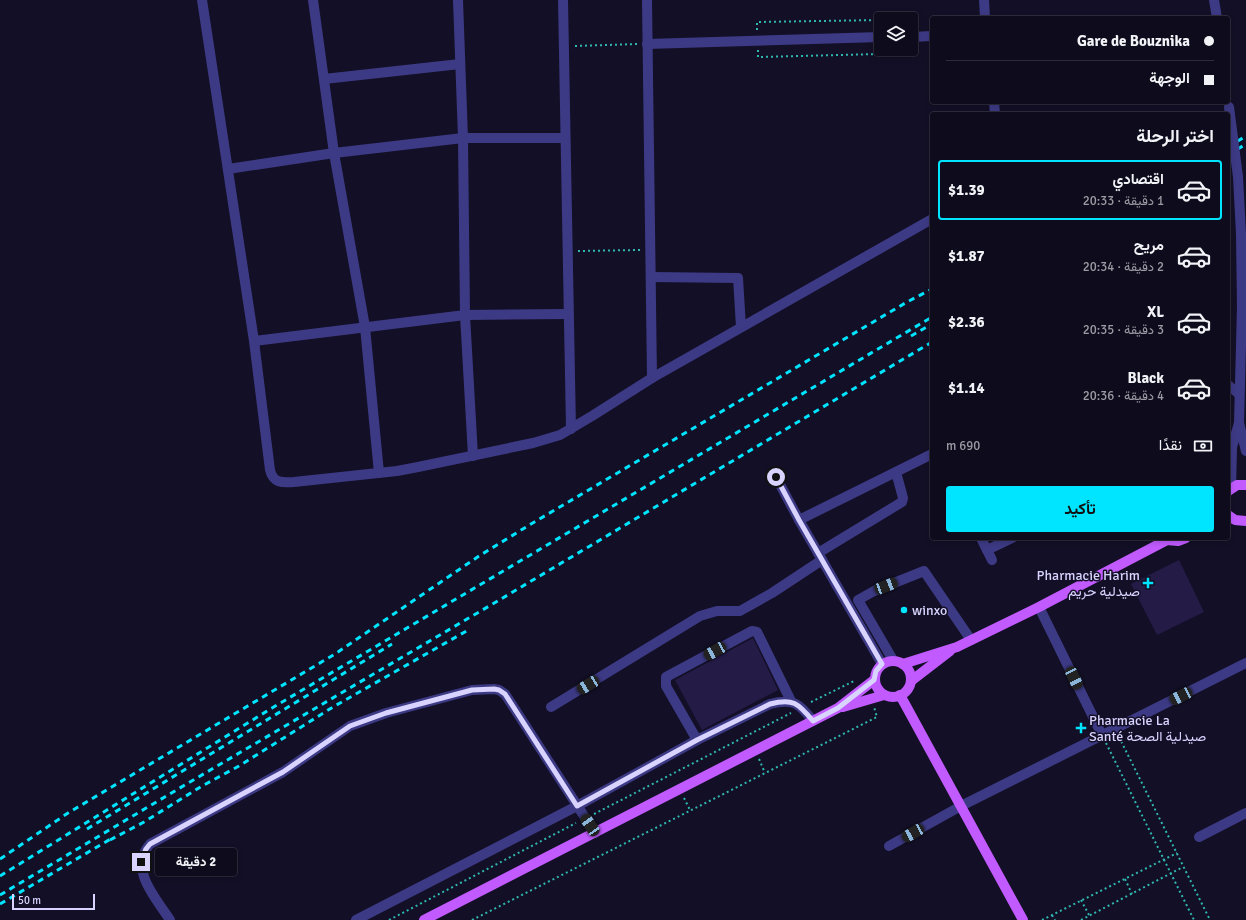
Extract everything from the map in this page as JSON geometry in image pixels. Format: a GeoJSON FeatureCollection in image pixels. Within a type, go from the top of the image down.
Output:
{"type":"FeatureCollection","features":[{"type":"Feature","properties":{"kind":"main road"},"geometry":{"type":"LineString","coordinates":[[1230,489],[1237,485],[1246,485]]}},
{"type":"Feature","properties":{"kind":"main road"},"geometry":{"type":"LineString","coordinates":[[1230,518],[1239,522],[1246,521]]}},
{"type":"Feature","properties":{"kind":"main road"},"geometry":{"type":"LineString","coordinates":[[903,664],[957,647],[1039,607],[1166,540]]}},
{"type":"Feature","properties":{"kind":"main road"},"geometry":{"type":"LineString","coordinates":[[911,680],[957,647]]}},
{"type":"Feature","properties":{"kind":"main road"},"geometry":{"type":"LineString","coordinates":[[838,708],[884,695],[895,697],[906,692],[911,680],[908,668],[903,664],[893,660],[882,664],[876,671],[874,680],[876,686],[884,695]]}},
{"type":"Feature","properties":{"kind":"main road"},"geometry":{"type":"LineString","coordinates":[[424,920],[838,708],[874,680]]}},
{"type":"Feature","properties":{"kind":"main road"},"geometry":{"type":"LineString","coordinates":[[900,695],[1023,920]]}},
{"type":"Feature","properties":{"kind":"street"},"geometry":{"type":"LineString","coordinates":[[202,0],[254,341],[270,470],[273,478],[280,482],[289,483],[418,467],[552,438],[571,429],[652,378],[930,220]]}},
{"type":"Feature","properties":{"kind":"street"},"geometry":{"type":"LineString","coordinates":[[313,0],[334,153],[365,327],[379,473]]}},
{"type":"Feature","properties":{"kind":"street"},"geometry":{"type":"LineString","coordinates":[[458,0],[463,138],[465,316],[473,456]]}},
{"type":"Feature","properties":{"kind":"street"},"geometry":{"type":"LineString","coordinates":[[563,0],[564,138],[571,429]]}},
{"type":"Feature","properties":{"kind":"street"},"geometry":{"type":"LineString","coordinates":[[647,0],[652,378]]}},
{"type":"Feature","properties":{"kind":"street"},"geometry":{"type":"LineString","coordinates":[[984,0],[985,16]]}},
{"type":"Feature","properties":{"kind":"street"},"geometry":{"type":"LineString","coordinates":[[1214,0],[1217,16]]}},
{"type":"Feature","properties":{"kind":"street"},"geometry":{"type":"LineString","coordinates":[[918,36],[930,36]]}},
{"type":"Feature","properties":{"kind":"street"},"geometry":{"type":"LineString","coordinates":[[648,44],[874,37]]}},
{"type":"Feature","properties":{"kind":"street"},"geometry":{"type":"LineString","coordinates":[[324,79],[460,64]]}},
{"type":"Feature","properties":{"kind":"street"},"geometry":{"type":"LineString","coordinates":[[1230,118],[1238,177],[1241,234],[1242,300],[1239,423],[1246,451]]}},
{"type":"Feature","properties":{"kind":"street"},"geometry":{"type":"LineString","coordinates":[[228,169],[334,153],[463,138],[564,138]]}},
{"type":"Feature","properties":{"kind":"street"},"geometry":{"type":"LineString","coordinates":[[650,278],[738,278],[741,327]]}},
{"type":"Feature","properties":{"kind":"street"},"geometry":{"type":"LineString","coordinates":[[254,341],[465,316],[568,314]]}},
{"type":"Feature","properties":{"kind":"street"},"geometry":{"type":"LineString","coordinates":[[1230,387],[1239,394]]}},
{"type":"Feature","properties":{"kind":"street"},"geometry":{"type":"LineString","coordinates":[[1230,489],[1232,447],[1239,423]]}},
{"type":"Feature","properties":{"kind":"street"},"geometry":{"type":"LineString","coordinates":[[799,520],[930,455]]}},
{"type":"Feature","properties":{"kind":"street"},"geometry":{"type":"LineString","coordinates":[[551,707],[700,616],[717,612],[740,611],[772,593],[820,557],[902,502],[903,498],[896,472]]}},
{"type":"Feature","properties":{"kind":"street"},"geometry":{"type":"LineString","coordinates":[[776,477],[882,664]]}},
{"type":"Feature","properties":{"kind":"street"},"geometry":{"type":"LineString","coordinates":[[982,540],[992,560]]}},
{"type":"Feature","properties":{"kind":"street"},"geometry":{"type":"LineString","coordinates":[[987,550],[1008,540]]}},
{"type":"Feature","properties":{"kind":"street"},"geometry":{"type":"LineString","coordinates":[[893,660],[858,600],[874,591],[924,571],[971,640]]}},
{"type":"Feature","properties":{"kind":"street"},"geometry":{"type":"LineString","coordinates":[[1039,607],[1102,735]]}},
{"type":"Feature","properties":{"kind":"street"},"geometry":{"type":"LineString","coordinates":[[697,740],[666,686],[666,677],[752,631],[757,632],[791,701],[801,708],[813,721]]}},
{"type":"Feature","properties":{"kind":"street"},"geometry":{"type":"LineString","coordinates":[[889,846],[961,806],[1246,663]]}},
{"type":"Feature","properties":{"kind":"street"},"geometry":{"type":"LineString","coordinates":[[170,920],[144,879],[141,869],[142,857],[150,844],[283,772],[350,726],[386,713],[472,690],[499,690],[508,698],[595,833]]}},
{"type":"Feature","properties":{"kind":"street"},"geometry":{"type":"LineString","coordinates":[[356,920],[577,806],[697,740],[770,704],[780,701],[791,701]]}},
{"type":"Feature","properties":{"kind":"street"},"geometry":{"type":"LineString","coordinates":[[1199,837],[1246,813]]}},
{"type":"Feature","properties":{"kind":"path"},"geometry":{"type":"LineString","coordinates":[[564,46],[648,44]]}},
{"type":"Feature","properties":{"kind":"path"},"geometry":{"type":"LineString","coordinates":[[567,251],[650,250]]}},
{"type":"Feature","properties":{"kind":"path"},"geometry":{"type":"LineString","coordinates":[[389,920],[585,818],[855,681]]}},
{"type":"Feature","properties":{"kind":"path"},"geometry":{"type":"LineString","coordinates":[[472,920],[877,717],[871,698]]}},
{"type":"Feature","properties":{"kind":"path"},"geometry":{"type":"LineString","coordinates":[[1115,728],[1210,920]]}},
{"type":"Feature","properties":{"kind":"path"},"geometry":{"type":"LineString","coordinates":[[1102,735],[1194,920]]}},
{"type":"Feature","properties":{"kind":"path"},"geometry":{"type":"LineString","coordinates":[[1042,920],[1177,853]]}},
{"type":"Feature","properties":{"kind":"path"},"geometry":{"type":"LineString","coordinates":[[1081,920],[1183,866]]}},
{"type":"Feature","properties":{"kind":"path"},"geometry":{"type":"LineString","coordinates":[[1125,879],[1132,894]]}},
{"type":"Feature","properties":{"kind":"path"},"geometry":{"type":"LineString","coordinates":[[1081,900],[1089,916]]}},
{"type":"Feature","properties":{"kind":"path"},"geometry":{"type":"LineString","coordinates":[[1052,915],[1055,920]]}},
{"type":"Feature","properties":{"kind":"building"},"geometry":{"type":"Polygon","coordinates":[[[1179,560],[1204,612],[1157,635],[1131,584],[1179,560]]]}},
{"type":"Feature","properties":{"kind":"building"},"geometry":{"type":"Polygon","coordinates":[[[753,638],[778,690],[702,730],[675,680],[753,638]]]}},
{"type":"Feature","properties":{"kind":"railway"},"geometry":{"type":"LineString","coordinates":[[1230,146],[1246,136]]}},
{"type":"Feature","properties":{"kind":"railway"},"geometry":{"type":"LineString","coordinates":[[1230,154],[1246,144]]}},
{"type":"Feature","properties":{"kind":"railway"},"geometry":{"type":"LineString","coordinates":[[0,859],[68,813],[335,654],[479,556],[531,524],[907,302],[930,290]]}},
{"type":"Feature","properties":{"kind":"railway"},"geometry":{"type":"LineString","coordinates":[[0,876],[272,708],[930,318]]}},
{"type":"Feature","properties":{"kind":"railway"},"geometry":{"type":"LineString","coordinates":[[911,336],[930,325]]}},
{"type":"Feature","properties":{"kind":"railway"},"geometry":{"type":"LineString","coordinates":[[0,895],[930,343]]}},
{"type":"Feature","properties":{"kind":"railway"},"geometry":{"type":"LineString","coordinates":[[110,840],[144,822],[202,786],[239,766],[333,707],[470,629]]}},
{"type":"Feature","properties":{"kind":"railway"},"geometry":{"type":"LineString","coordinates":[[87,829],[392,644]]}},
{"type":"Feature","properties":{"kind":"railway"},"geometry":{"type":"LineString","coordinates":[[0,904],[114,837]]}},
{"type":"Feature","properties":{"kind":"place","name":"Pharmacie Harim صيدلية حريم"},"geometry":{"type":"Point","coordinates":[1148,583]}},
{"type":"Feature","properties":{"kind":"place","name":"winxo"},"geometry":{"type":"Point","coordinates":[904,610]}},
{"type":"Feature","properties":{"kind":"place","name":"Pharmacie La Santé صيدلية الصحة"},"geometry":{"type":"Point","coordinates":[1081,728]}},
{"type":"Feature","properties":{"kind":"route"},"geometry":{"type":"LineString","coordinates":[[141,862],[146,849],[150,844],[283,772],[350,726],[386,713],[472,690],[494,689],[502,691],[505,694],[577,806],[697,740],[770,704],[780,701],[791,701],[805,711],[813,721],[838,708],[874,680],[874,675],[878,667],[882,664],[776,477]]}}]}
